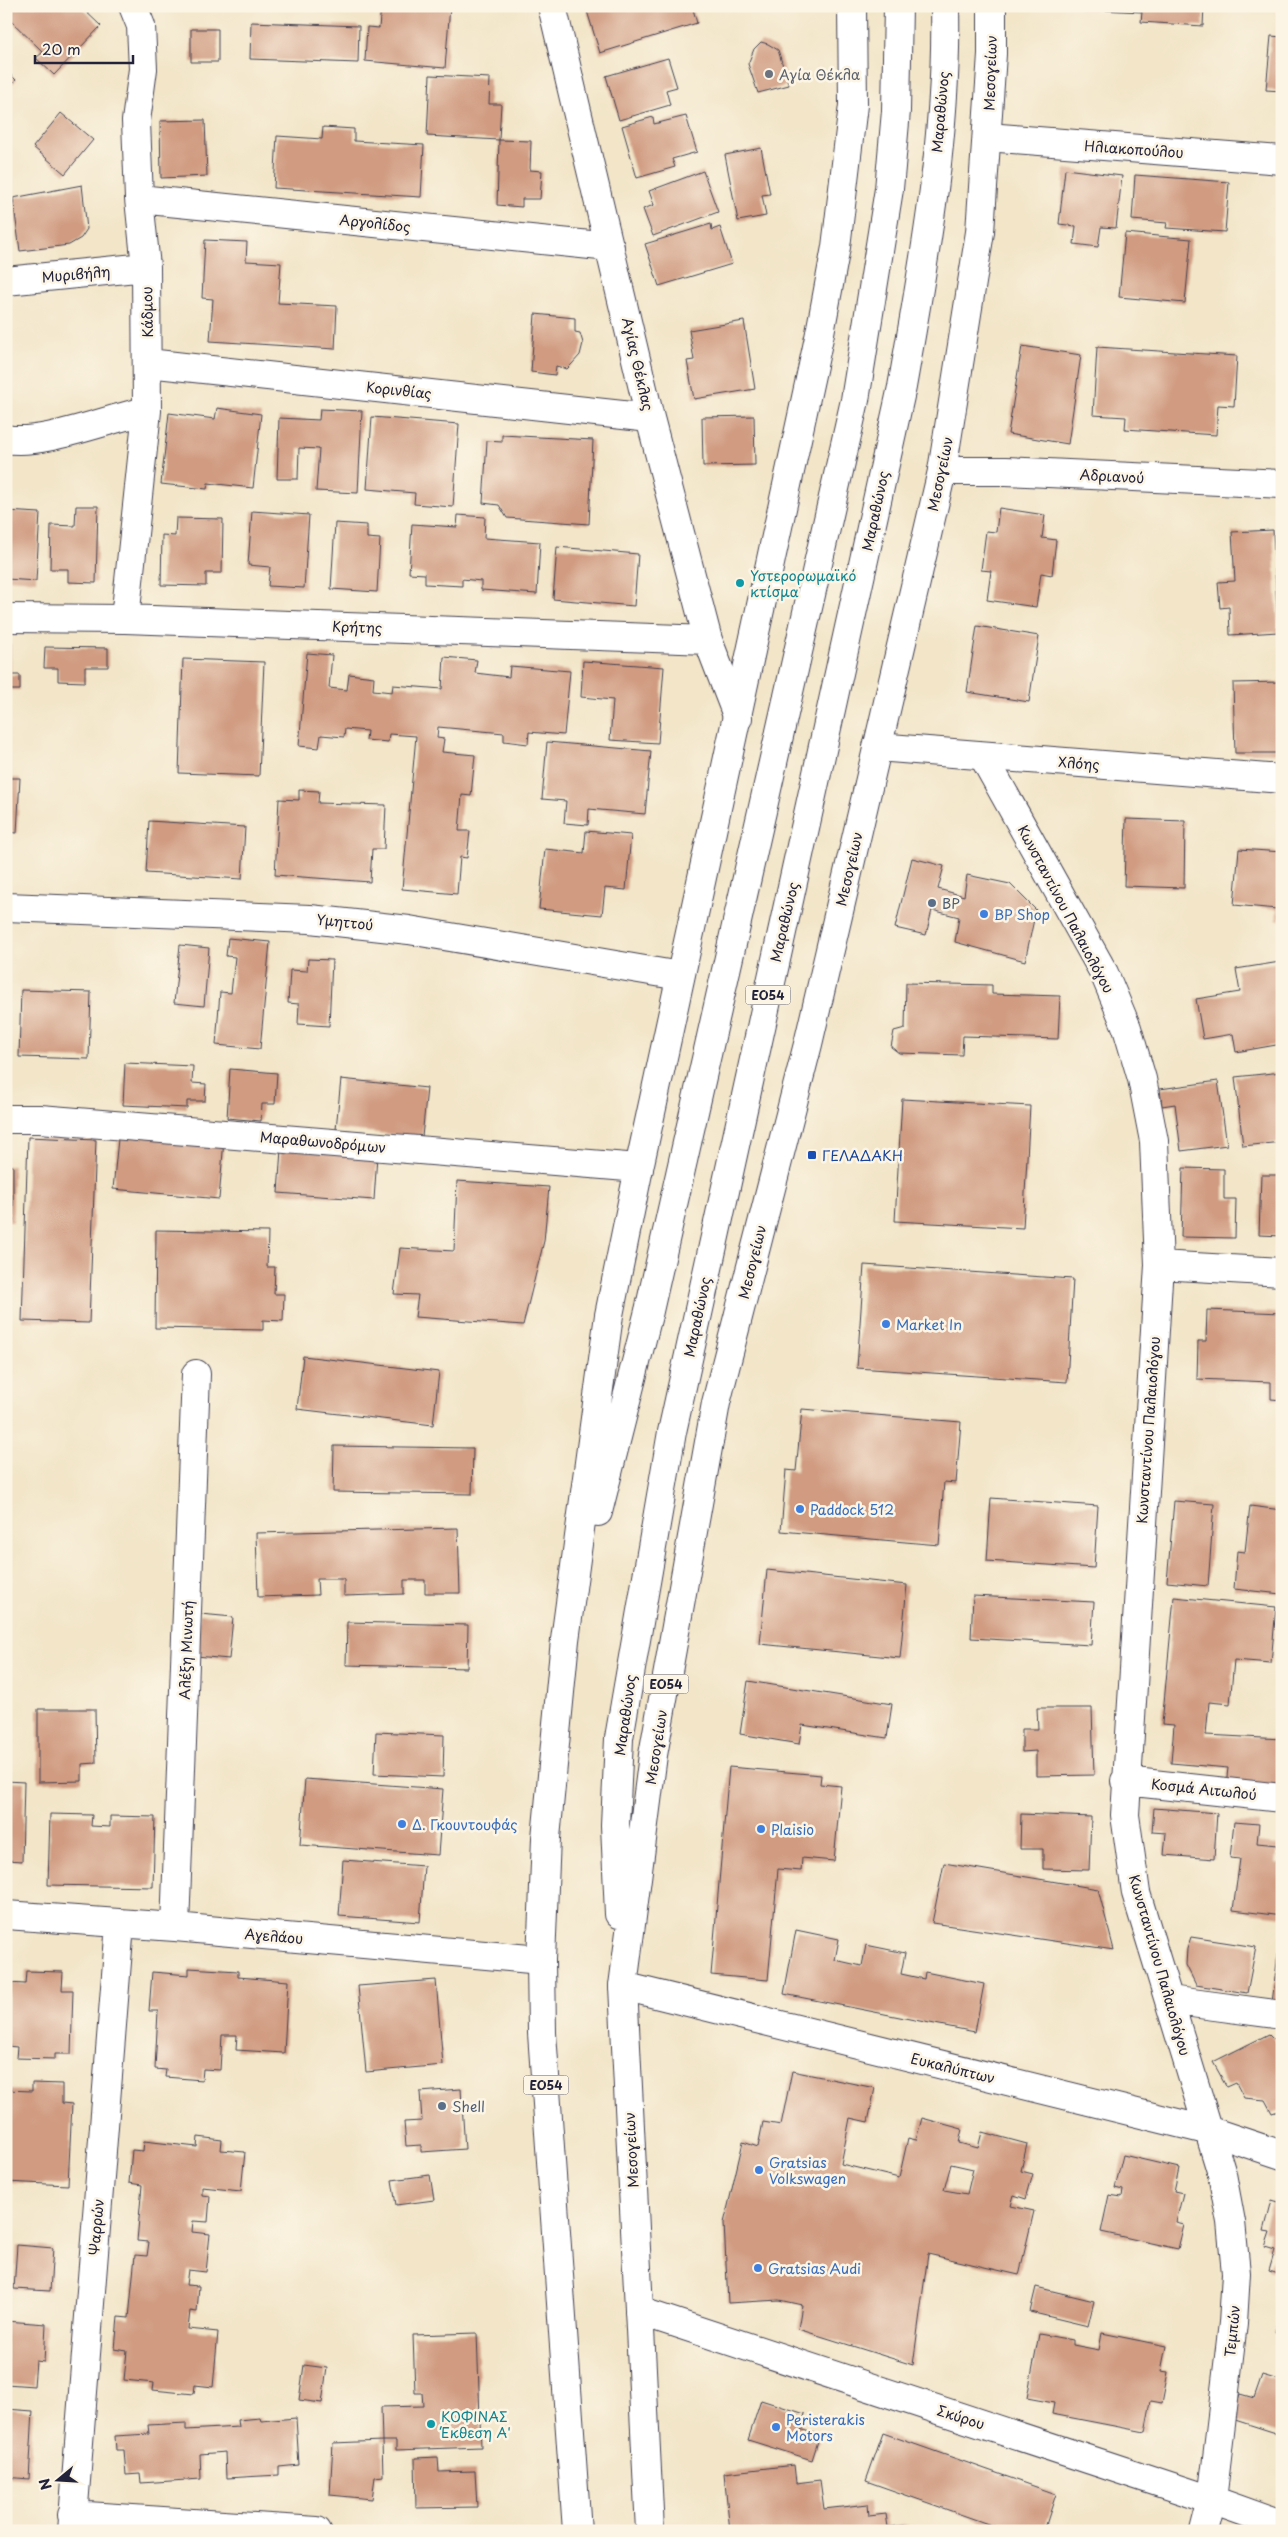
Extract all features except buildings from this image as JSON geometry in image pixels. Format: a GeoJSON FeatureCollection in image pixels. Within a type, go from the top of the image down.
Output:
{"type":"FeatureCollection","features":[{"type":"Feature","properties":{"kind":"street","name":"Κάδμου"},"geometry":{"type":"LineString","coordinates":[[124,619],[147,412],[148,363],[146,267],[139,199],[136,122],[143,69],[141,26],[133,6]]}},
{"type":"Feature","properties":{"kind":"street","name":"Αγίας Θέκλας"},"geometry":{"type":"LineString","coordinates":[[552,6],[650,418],[708,640],[738,718]]}},
{"type":"Feature","properties":{"kind":"street","name":"ΕΟ54"},"geometry":{"type":"LineString","coordinates":[[577,2531],[542,2033],[541,1960],[546,1838],[565,1640],[609,1315],[680,976],[802,424],[836,247],[853,105],[852,6]]}},
{"type":"Feature","properties":{"kind":"street","name":"ΕΟ54"},"geometry":{"type":"LineString","coordinates":[[565,1640],[649,1311],[855,400],[889,190],[896,111],[898,6]]}},
{"type":"Feature","properties":{"kind":"street","name":"Μαραθώνος"},"geometry":{"type":"LineString","coordinates":[[623,1986],[615,1825],[619,1738],[672,1432],[902,387],[922,274],[942,112],[946,46],[945,6]]}},
{"type":"Feature","properties":{"kind":"street","name":"Μεσογείων"},"geometry":{"type":"LineString","coordinates":[[650,2531],[623,1986],[654,1755],[716,1403],[808,1044],[942,471],[980,232],[987,137],[992,6]]}},
{"type":"Feature","properties":{"kind":"street","name":"Ηλιακοπούλου"},"geometry":{"type":"LineString","coordinates":[[987,137],[1282,160]]}},
{"type":"Feature","properties":{"kind":"street","name":"Αργολίδος"},"geometry":{"type":"LineString","coordinates":[[139,199],[610,246]]}},
{"type":"Feature","properties":{"kind":"street","name":"Μυριβήλη"},"geometry":{"type":"LineString","coordinates":[[6,281],[146,267]]}},
{"type":"Feature","properties":{"kind":"street","name":"Κορινθίας"},"geometry":{"type":"LineString","coordinates":[[148,363],[650,418]]}},
{"type":"Feature","properties":{"kind":"street"},"geometry":{"type":"LineString","coordinates":[[6,438],[54,436],[124,416],[147,412]]}},
{"type":"Feature","properties":{"kind":"street","name":"Αδριανού"},"geometry":{"type":"LineString","coordinates":[[942,471],[1016,472],[1282,484]]}},
{"type":"Feature","properties":{"kind":"street","name":"Κρήτης"},"geometry":{"type":"LineString","coordinates":[[6,618],[124,619],[708,640]]}},
{"type":"Feature","properties":{"kind":"street","name":"Χλόης"},"geometry":{"type":"LineString","coordinates":[[877,747],[1282,779]]}},
{"type":"Feature","properties":{"kind":"street","name":"Κωνσταντίνου Παλαιολόγου"},"geometry":{"type":"LineString","coordinates":[[984,756],[1104,973],[1127,1028],[1142,1079],[1154,1142],[1159,1265],[1125,1815],[1136,1893],[1210,2131]]}},
{"type":"Feature","properties":{"kind":"street","name":"Υμηττού"},"geometry":{"type":"LineString","coordinates":[[6,907],[310,918],[409,930],[680,976]]}},
{"type":"Feature","properties":{"kind":"street","name":"Μαραθωνοδρόμων"},"geometry":{"type":"LineString","coordinates":[[6,1119],[40,1118],[639,1168]]}},
{"type":"Feature","properties":{"kind":"street"},"geometry":{"type":"LineString","coordinates":[[1159,1265],[1282,1272]]}},
{"type":"Feature","properties":{"kind":"street","name":"Αλέξη Μινωτή"},"geometry":{"type":"LineString","coordinates":[[175,1927],[196,1374]]}},
{"type":"Feature","properties":{"kind":"street","name":"Κοσμά Αιτωλού"},"geometry":{"type":"LineString","coordinates":[[1126,1781],[1282,1798]]}},
{"type":"Feature","properties":{"kind":"street","name":"Αγελάου"},"geometry":{"type":"LineString","coordinates":[[6,1915],[175,1927],[541,1960]]}},
{"type":"Feature","properties":{"kind":"street","name":"Ψαρρών"},"geometry":{"type":"LineString","coordinates":[[72,2523],[120,1924]]}},
{"type":"Feature","properties":{"kind":"street","name":"Ευκαλύπτων"},"geometry":{"type":"LineString","coordinates":[[623,1986],[1210,2131],[1282,2155]]}},
{"type":"Feature","properties":{"kind":"street"},"geometry":{"type":"LineString","coordinates":[[1169,2000],[1282,2015]]}},
{"type":"Feature","properties":{"kind":"street","name":"Τεμπών"},"geometry":{"type":"LineString","coordinates":[[1204,2531],[1212,2500],[1233,2323],[1236,2273],[1225,2188],[1210,2131]]}},
{"type":"Feature","properties":{"kind":"street","name":"Σκύρου"},"geometry":{"type":"LineString","coordinates":[[639,2311],[1212,2500],[1282,2525]]}},
{"type":"Feature","properties":{"kind":"street"},"geometry":{"type":"LineString","coordinates":[[72,2523],[317,2531]]}},
{"type":"Feature","properties":{"kind":"place","name":"Αγία Θέκλα"},"geometry":{"type":"Point","coordinates":[769,74]}},
{"type":"Feature","properties":{"kind":"place","name":"Υστερορωμαϊκό κτίσμα"},"geometry":{"type":"Point","coordinates":[740,583]}},
{"type":"Feature","properties":{"kind":"place","name":"BP"},"geometry":{"type":"Point","coordinates":[932,903]}},
{"type":"Feature","properties":{"kind":"place","name":"BP Shop"},"geometry":{"type":"Point","coordinates":[984,914]}},
{"type":"Feature","properties":{"kind":"place","name":"ΓΕΛΑΔΑΚΗ"},"geometry":{"type":"Point","coordinates":[812,1155]}},
{"type":"Feature","properties":{"kind":"place","name":"Market In"},"geometry":{"type":"Point","coordinates":[886,1324]}},
{"type":"Feature","properties":{"kind":"place","name":"Paddock 512"},"geometry":{"type":"Point","coordinates":[800,1509]}},
{"type":"Feature","properties":{"kind":"place","name":"Δ. Γκουντουφάς"},"geometry":{"type":"Point","coordinates":[402,1824]}},
{"type":"Feature","properties":{"kind":"place","name":"Plaisio"},"geometry":{"type":"Point","coordinates":[761,1829]}},
{"type":"Feature","properties":{"kind":"place","name":"Shell"},"geometry":{"type":"Point","coordinates":[442,2106]}},
{"type":"Feature","properties":{"kind":"place","name":"Gratsias Volkswagen"},"geometry":{"type":"Point","coordinates":[759,2170]}},
{"type":"Feature","properties":{"kind":"place","name":"Gratsias Audi"},"geometry":{"type":"Point","coordinates":[758,2268]}},
{"type":"Feature","properties":{"kind":"place","name":"ΚΟΦΙΝΑΣ Έκθεση Α'"},"geometry":{"type":"Point","coordinates":[431,2424]}},
{"type":"Feature","properties":{"kind":"place","name":"Peristerakis Motors"},"geometry":{"type":"Point","coordinates":[776,2427]}}]}
